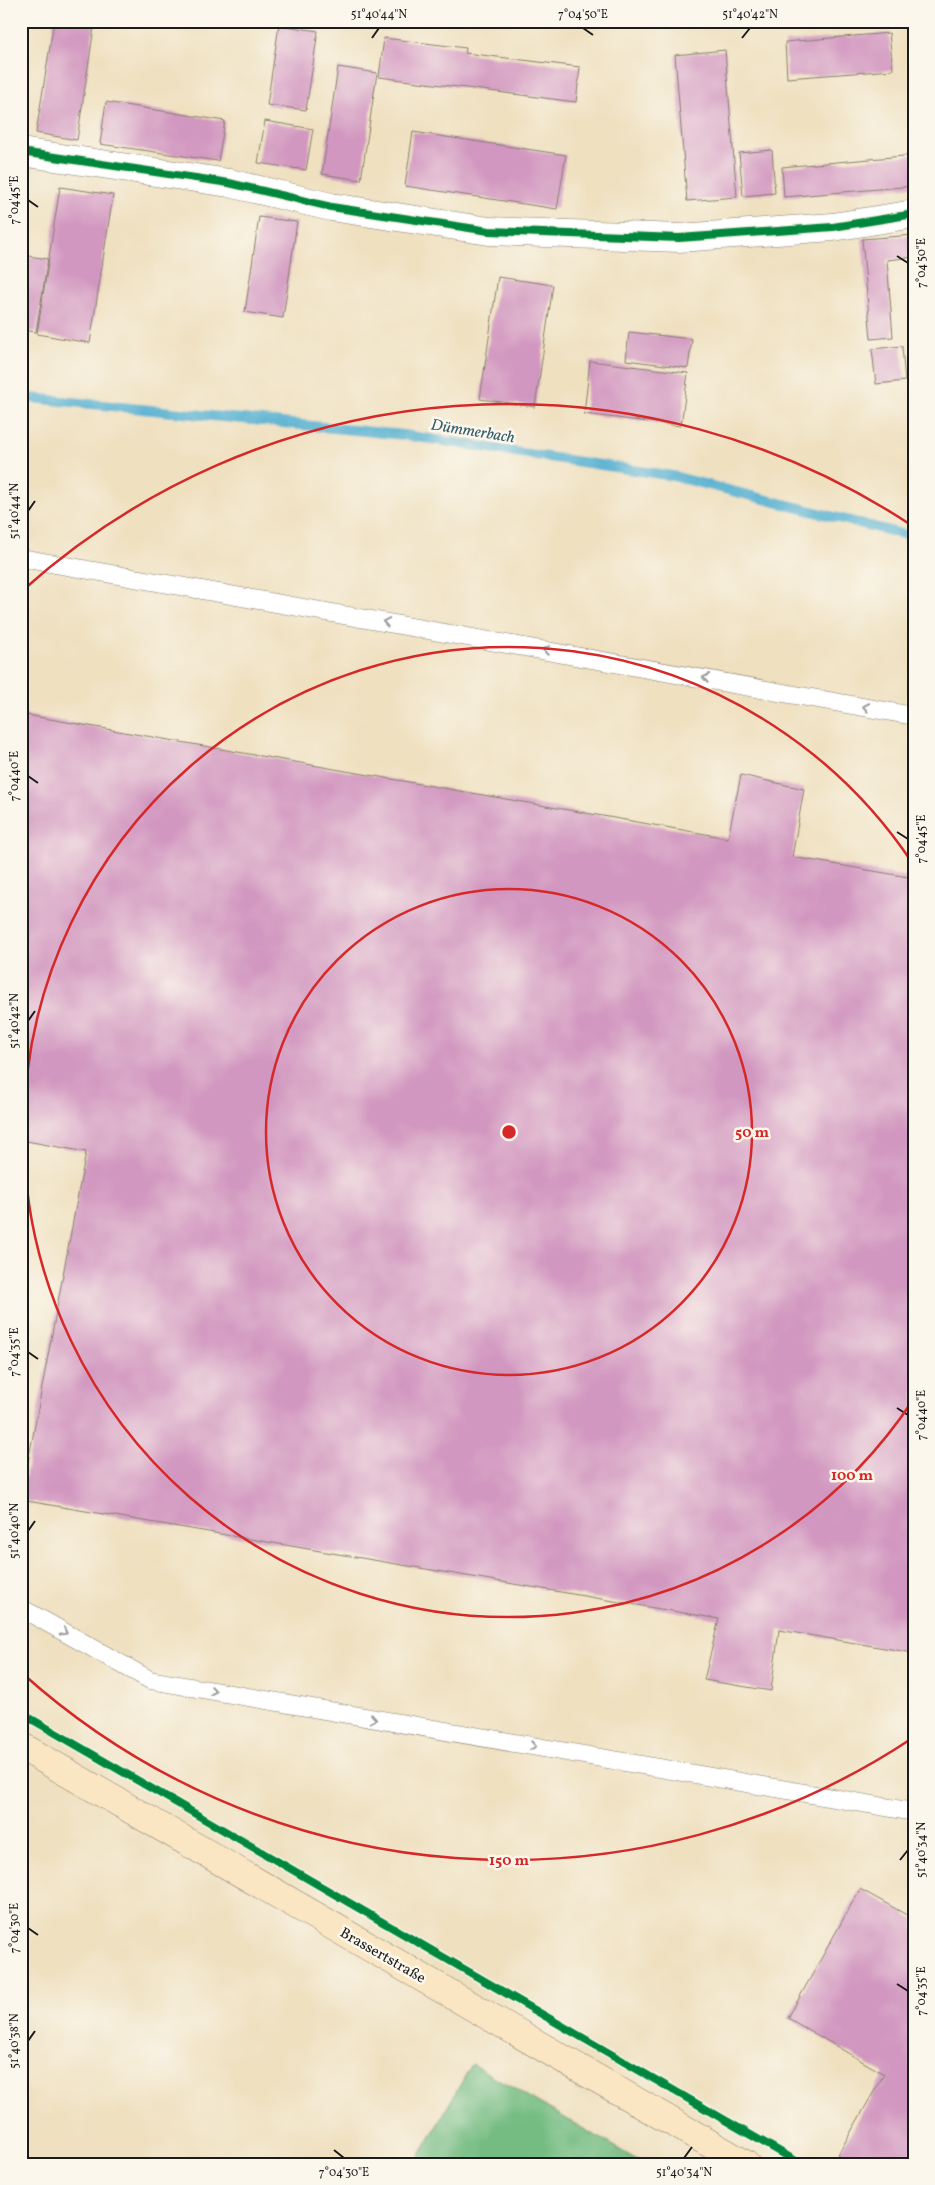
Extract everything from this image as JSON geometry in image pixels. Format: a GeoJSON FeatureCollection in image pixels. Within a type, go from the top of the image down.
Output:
{"type":"FeatureCollection","features":[{"type":"Feature","properties":{"kind":"main road","name":"Brassertstraße"},"geometry":{"type":"LineString","coordinates":[[21,1746],[745,2164]]}},
{"type":"Feature","properties":{"kind":"street"},"geometry":{"type":"LineString","coordinates":[[21,152],[230,183],[331,207],[489,231],[679,238],[833,227],[914,214]]}},
{"type":"Feature","properties":{"kind":"lane"},"geometry":{"type":"LineString","coordinates":[[21,558],[914,716]]}},
{"type":"Feature","properties":{"kind":"lane"},"geometry":{"type":"LineString","coordinates":[[21,1608],[150,1680],[914,1812]]}},
{"type":"Feature","properties":{"kind":"green space"},"geometry":{"type":"Polygon","coordinates":[[[472,2064],[644,2164],[415,2164],[472,2064]]]}},
{"type":"Feature","properties":{"kind":"building"},"geometry":{"type":"Polygon","coordinates":[[[54,21],[95,21],[77,140],[36,133],[54,21]]]}},
{"type":"Feature","properties":{"kind":"building"},"geometry":{"type":"Polygon","coordinates":[[[279,25],[318,31],[306,110],[267,105],[279,25]]]}},
{"type":"Feature","properties":{"kind":"building"},"geometry":{"type":"Polygon","coordinates":[[[889,33],[893,70],[787,78],[785,42],[889,33]]]}},
{"type":"Feature","properties":{"kind":"building"},"geometry":{"type":"Polygon","coordinates":[[[384,38],[466,48],[465,53],[580,67],[576,102],[379,77],[384,38]]]}},
{"type":"Feature","properties":{"kind":"building"},"geometry":{"type":"Polygon","coordinates":[[[725,50],[737,197],[687,201],[675,55],[725,50]]]}},
{"type":"Feature","properties":{"kind":"building"},"geometry":{"type":"Polygon","coordinates":[[[338,67],[377,73],[361,180],[322,174],[338,67]]]}},
{"type":"Feature","properties":{"kind":"building"},"geometry":{"type":"Polygon","coordinates":[[[106,102],[225,121],[218,161],[100,144],[106,102]]]}},
{"type":"Feature","properties":{"kind":"building"},"geometry":{"type":"Polygon","coordinates":[[[265,121],[313,129],[306,170],[258,163],[265,121]]]}},
{"type":"Feature","properties":{"kind":"building"},"geometry":{"type":"Polygon","coordinates":[[[413,132],[566,155],[557,209],[405,186],[413,132]]]}},
{"type":"Feature","properties":{"kind":"building"},"geometry":{"type":"Polygon","coordinates":[[[772,150],[775,193],[743,196],[739,153],[772,150]]]}},
{"type":"Feature","properties":{"kind":"building"},"geometry":{"type":"Polygon","coordinates":[[[914,155],[914,186],[784,197],[782,167],[914,155]]]}},
{"type":"Feature","properties":{"kind":"building"},"geometry":{"type":"Polygon","coordinates":[[[60,187],[113,195],[90,343],[37,334],[60,187]]]}},
{"type":"Feature","properties":{"kind":"building"},"geometry":{"type":"Polygon","coordinates":[[[259,217],[297,222],[283,318],[245,312],[259,217]]]}},
{"type":"Feature","properties":{"kind":"building"},"geometry":{"type":"Polygon","coordinates":[[[914,235],[914,257],[887,260],[893,337],[871,339],[862,239],[914,235]]]}},
{"type":"Feature","properties":{"kind":"building"},"geometry":{"type":"Polygon","coordinates":[[[21,255],[48,259],[36,332],[21,330],[21,255]]]}},
{"type":"Feature","properties":{"kind":"building"},"geometry":{"type":"Polygon","coordinates":[[[498,277],[553,285],[535,407],[480,399],[498,277]]]}},
{"type":"Feature","properties":{"kind":"building"},"geometry":{"type":"Polygon","coordinates":[[[629,332],[692,339],[688,368],[626,360],[629,332]]]}},
{"type":"Feature","properties":{"kind":"building"},"geometry":{"type":"Polygon","coordinates":[[[902,346],[905,381],[876,384],[872,349],[902,346]]]}},
{"type":"Feature","properties":{"kind":"building"},"geometry":{"type":"Polygon","coordinates":[[[590,361],[688,373],[681,426],[584,414],[590,361]]]}},
{"type":"Feature","properties":{"kind":"building"},"geometry":{"type":"Polygon","coordinates":[[[21,714],[728,838],[741,775],[804,789],[792,857],[914,878],[914,1653],[779,1630],[771,1691],[704,1680],[719,1619],[21,1500],[86,1152],[21,1140],[21,714]]]}},
{"type":"Feature","properties":{"kind":"building"},"geometry":{"type":"Polygon","coordinates":[[[860,1889],[914,1919],[914,2164],[846,2164],[836,2158],[884,2074],[788,2018],[860,1889]]]}},
{"type":"Feature","properties":{"kind":"waterway","name":"Dümmerbach"},"geometry":{"type":"LineString","coordinates":[[21,397],[404,435],[673,476],[914,537]]}},
{"type":"Feature","properties":{"kind":"cycle path"},"geometry":{"type":"LineString","coordinates":[[21,152],[229,183],[331,207],[489,231],[679,238],[833,227],[914,214]]}},
{"type":"Feature","properties":{"kind":"cycle path"},"geometry":{"type":"LineString","coordinates":[[21,1713],[801,2164]]}}]}
